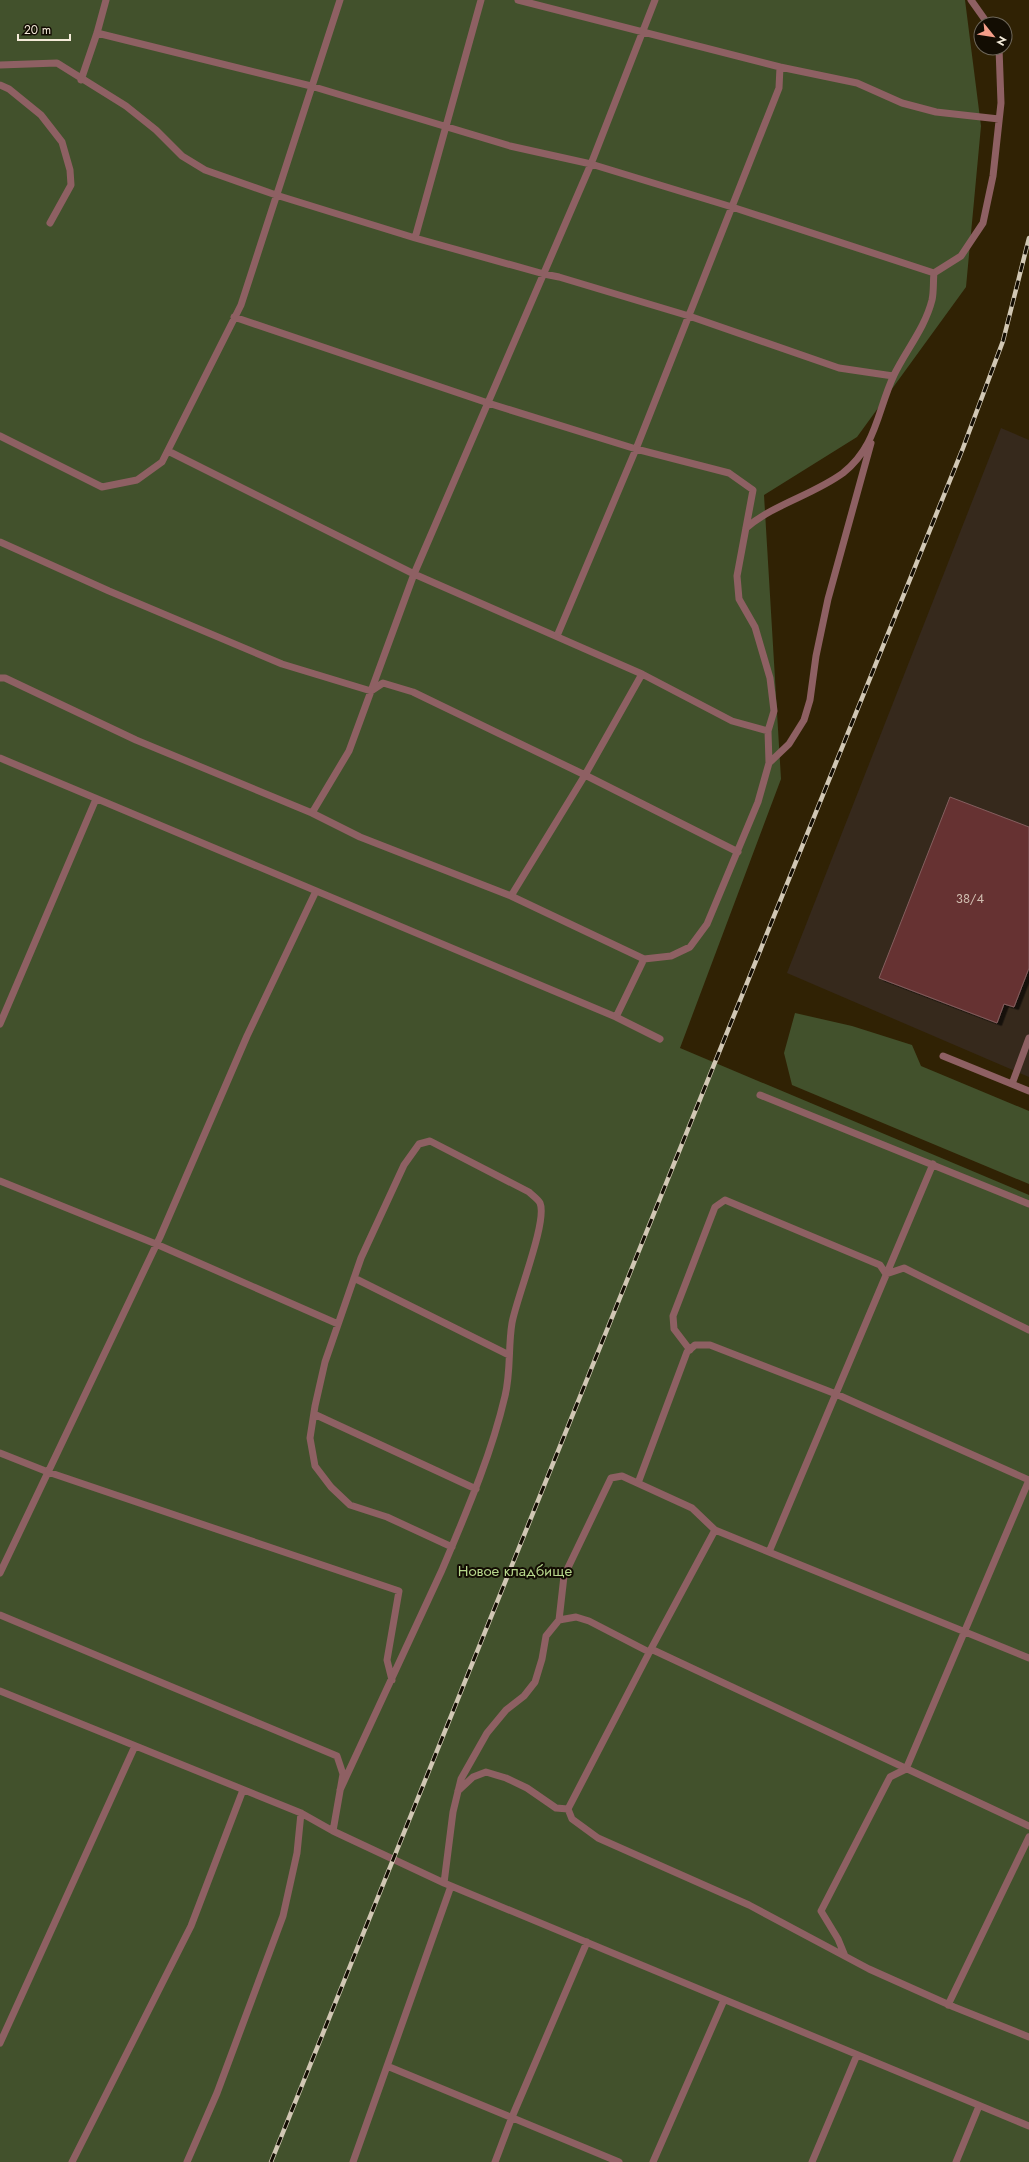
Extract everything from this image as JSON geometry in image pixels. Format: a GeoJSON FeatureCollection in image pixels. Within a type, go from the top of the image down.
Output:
{"type":"FeatureCollection","features":[{"type":"Feature","properties":{"kind":"lane"},"geometry":{"type":"LineString","coordinates":[[81,80],[97,33],[106,0]]}},
{"type":"Feature","properties":{"kind":"lane"},"geometry":{"type":"LineString","coordinates":[[0,436],[102,486],[137,480],[162,462],[240,305],[340,0]]}},
{"type":"Feature","properties":{"kind":"lane"},"geometry":{"type":"LineString","coordinates":[[415,238],[481,0]]}},
{"type":"Feature","properties":{"kind":"lane"},"geometry":{"type":"LineString","coordinates":[[518,0],[780,67],[857,83],[902,103],[936,112],[999,119]]}},
{"type":"Feature","properties":{"kind":"lane"},"geometry":{"type":"LineString","coordinates":[[312,813],[349,751],[414,574],[591,164],[655,0]]}},
{"type":"Feature","properties":{"kind":"lane"},"geometry":{"type":"LineString","coordinates":[[972,0],[983,16]]}},
{"type":"Feature","properties":{"kind":"lane"},"geometry":{"type":"LineString","coordinates":[[97,33],[311,86],[510,146],[591,164],[732,206],[934,273]]}},
{"type":"Feature","properties":{"kind":"lane"},"geometry":{"type":"LineString","coordinates":[[934,273],[960,256],[983,223],[993,176],[1001,103],[999,56]]}},
{"type":"Feature","properties":{"kind":"lane"},"geometry":{"type":"LineString","coordinates":[[0,65],[57,63],[81,80],[126,106],[156,130],[182,156],[205,170],[276,195],[415,238],[559,277],[689,316],[839,368],[893,376]]}},
{"type":"Feature","properties":{"kind":"lane"},"geometry":{"type":"LineString","coordinates":[[556,636],[636,449],[779,88],[780,67]]}},
{"type":"Feature","properties":{"kind":"lane"},"geometry":{"type":"LineString","coordinates":[[0,85],[9,89],[41,115],[62,142],[70,170],[71,185],[50,224]]}},
{"type":"Feature","properties":{"kind":"lane"},"geometry":{"type":"LineString","coordinates":[[769,763],[788,744],[804,720],[810,700],[816,656],[828,599],[875,431],[893,376],[920,331],[932,300],[934,273]]}},
{"type":"Feature","properties":{"kind":"lane"},"geometry":{"type":"LineString","coordinates":[[0,678],[5,678],[136,740],[312,813],[360,837],[511,896],[644,959],[671,956],[690,947],[707,924],[758,802],[769,763],[768,730],[774,711],[770,678],[755,627],[740,599],[737,576],[753,490],[729,473],[636,449],[488,403],[234,318]]}},
{"type":"Feature","properties":{"kind":"lane"},"geometry":{"type":"LineString","coordinates":[[746,528],[757,519],[801,497],[842,473],[860,457],[875,431]]}},
{"type":"Feature","properties":{"kind":"lane"},"geometry":{"type":"LineString","coordinates":[[168,451],[414,574],[642,674],[732,721],[768,730]]}},
{"type":"Feature","properties":{"kind":"lane"},"geometry":{"type":"LineString","coordinates":[[0,542],[109,591],[282,664],[371,691]]}},
{"type":"Feature","properties":{"kind":"lane"},"geometry":{"type":"LineString","coordinates":[[511,896],[585,774],[642,674]]}},
{"type":"Feature","properties":{"kind":"lane"},"geometry":{"type":"LineString","coordinates":[[371,691],[384,682],[412,692],[585,774],[738,852]]}},
{"type":"Feature","properties":{"kind":"lane"},"geometry":{"type":"LineString","coordinates":[[0,758],[616,1017],[660,1039]]}},
{"type":"Feature","properties":{"kind":"lane"},"geometry":{"type":"LineString","coordinates":[[0,1024],[96,799]]}},
{"type":"Feature","properties":{"kind":"lane"},"geometry":{"type":"LineString","coordinates":[[0,1573],[156,1244],[247,1036],[316,891]]}},
{"type":"Feature","properties":{"kind":"lane"},"geometry":{"type":"LineString","coordinates":[[616,1017],[644,959]]}},
{"type":"Feature","properties":{"kind":"lane"},"geometry":{"type":"LineString","coordinates":[[1012,1084],[1029,1038]]}},
{"type":"Feature","properties":{"kind":"lane"},"geometry":{"type":"LineString","coordinates":[[943,1056],[1029,1091]]}},
{"type":"Feature","properties":{"kind":"lane"},"geometry":{"type":"LineString","coordinates":[[760,1095],[1029,1204]]}},
{"type":"Feature","properties":{"kind":"lane"},"geometry":{"type":"LineString","coordinates":[[340,1790],[392,1680],[452,1547],[476,1489],[506,1394],[512,1323],[542,1210],[539,1202],[529,1192],[430,1141],[420,1144],[404,1165],[361,1258],[325,1362],[310,1438],[315,1466],[331,1487],[350,1505],[387,1517],[452,1547]]}},
{"type":"Feature","properties":{"kind":"lane"},"geometry":{"type":"LineString","coordinates":[[769,1552],[933,1164]]}},
{"type":"Feature","properties":{"kind":"lane"},"geometry":{"type":"LineString","coordinates":[[0,1181],[156,1244],[338,1324]]}},
{"type":"Feature","properties":{"kind":"lane"},"geometry":{"type":"LineString","coordinates":[[690,1350],[674,1329],[673,1316],[715,1207],[725,1200],[880,1265],[886,1274]]}},
{"type":"Feature","properties":{"kind":"lane"},"geometry":{"type":"LineString","coordinates":[[886,1274],[904,1268],[1029,1330]]}},
{"type":"Feature","properties":{"kind":"lane"},"geometry":{"type":"LineString","coordinates":[[354,1278],[509,1355]]}},
{"type":"Feature","properties":{"kind":"lane"},"geometry":{"type":"LineString","coordinates":[[638,1483],[674,1383],[687,1352],[696,1345],[710,1345],[836,1394],[1029,1480],[906,1770],[890,1777],[821,1912],[838,1939],[844,1956]]}},
{"type":"Feature","properties":{"kind":"lane"},"geometry":{"type":"LineString","coordinates":[[314,1414],[476,1489]]}},
{"type":"Feature","properties":{"kind":"lane"},"geometry":{"type":"LineString","coordinates":[[0,1453],[48,1472],[399,1591],[387,1660],[392,1680]]}},
{"type":"Feature","properties":{"kind":"lane"},"geometry":{"type":"LineString","coordinates":[[353,2162],[448,1885],[453,1812],[461,1779],[487,1733],[506,1710],[524,1696],[535,1682],[542,1659],[546,1636],[559,1620],[564,1576],[611,1478],[622,1476],[692,1508],[715,1530],[1029,1658]]}},
{"type":"Feature","properties":{"kind":"lane"},"geometry":{"type":"LineString","coordinates":[[715,1530],[650,1650],[568,1809],[572,1819],[598,1838],[749,1905],[844,1956],[948,2005],[1029,2037]]}},
{"type":"Feature","properties":{"kind":"lane"},"geometry":{"type":"LineString","coordinates":[[0,1615],[337,1756],[343,1774],[333,1831]]}},
{"type":"Feature","properties":{"kind":"lane"},"geometry":{"type":"LineString","coordinates":[[559,1620],[576,1617],[589,1621],[1029,1826]]}},
{"type":"Feature","properties":{"kind":"lane"},"geometry":{"type":"LineString","coordinates":[[0,1690],[301,1814],[333,1831],[448,1885],[1029,2126]]}},
{"type":"Feature","properties":{"kind":"lane"},"geometry":{"type":"LineString","coordinates":[[0,2043],[135,1746]]}},
{"type":"Feature","properties":{"kind":"lane"},"geometry":{"type":"LineString","coordinates":[[458,1791],[473,1777],[486,1772],[506,1778],[527,1788],[556,1808],[568,1809]]}},
{"type":"Feature","properties":{"kind":"lane"},"geometry":{"type":"LineString","coordinates":[[72,2162],[191,1926],[243,1790]]}},
{"type":"Feature","properties":{"kind":"lane"},"geometry":{"type":"LineString","coordinates":[[188,2162],[217,2093],[283,1916],[297,1853],[301,1814]]}},
{"type":"Feature","properties":{"kind":"lane"},"geometry":{"type":"LineString","coordinates":[[948,2005],[1029,1837]]}},
{"type":"Feature","properties":{"kind":"lane"},"geometry":{"type":"LineString","coordinates":[[495,2162],[512,2117],[587,1942]]}},
{"type":"Feature","properties":{"kind":"lane"},"geometry":{"type":"LineString","coordinates":[[653,2162],[724,2000]]}},
{"type":"Feature","properties":{"kind":"lane"},"geometry":{"type":"LineString","coordinates":[[812,2162],[857,2055]]}},
{"type":"Feature","properties":{"kind":"lane"},"geometry":{"type":"LineString","coordinates":[[386,2066],[620,2162]]}},
{"type":"Feature","properties":{"kind":"lane"},"geometry":{"type":"LineString","coordinates":[[956,2162],[979,2106]]}},
{"type":"Feature","properties":{"kind":"shaded area"},"geometry":{"type":"Polygon","coordinates":[[[1001,428],[1029,440],[1029,1077],[787,973],[1001,428]]]}},
{"type":"Feature","properties":{"kind":"green space","name":"Новое кладбище"},"geometry":{"type":"Polygon","coordinates":[[[0,0],[965,0],[981,126],[966,287],[857,437],[764,495],[781,779],[680,1048],[1029,1195],[1029,2162],[0,2162],[0,0]]]}},
{"type":"Feature","properties":{"kind":"green space"},"geometry":{"type":"Polygon","coordinates":[[[795,1013],[852,1026],[912,1045],[921,1066],[1029,1111],[1029,1184],[792,1085],[784,1053],[795,1013]]]}},
{"type":"Feature","properties":{"kind":"building"},"geometry":{"type":"Polygon","coordinates":[[[950,797],[1029,827],[1029,968],[1014,1007],[1004,1004],[997,1023],[879,978],[950,797]]]}},
{"type":"Feature","properties":{"kind":"railway"},"geometry":{"type":"LineString","coordinates":[[271,2162],[963,448],[1003,341],[1029,238]]}}]}
